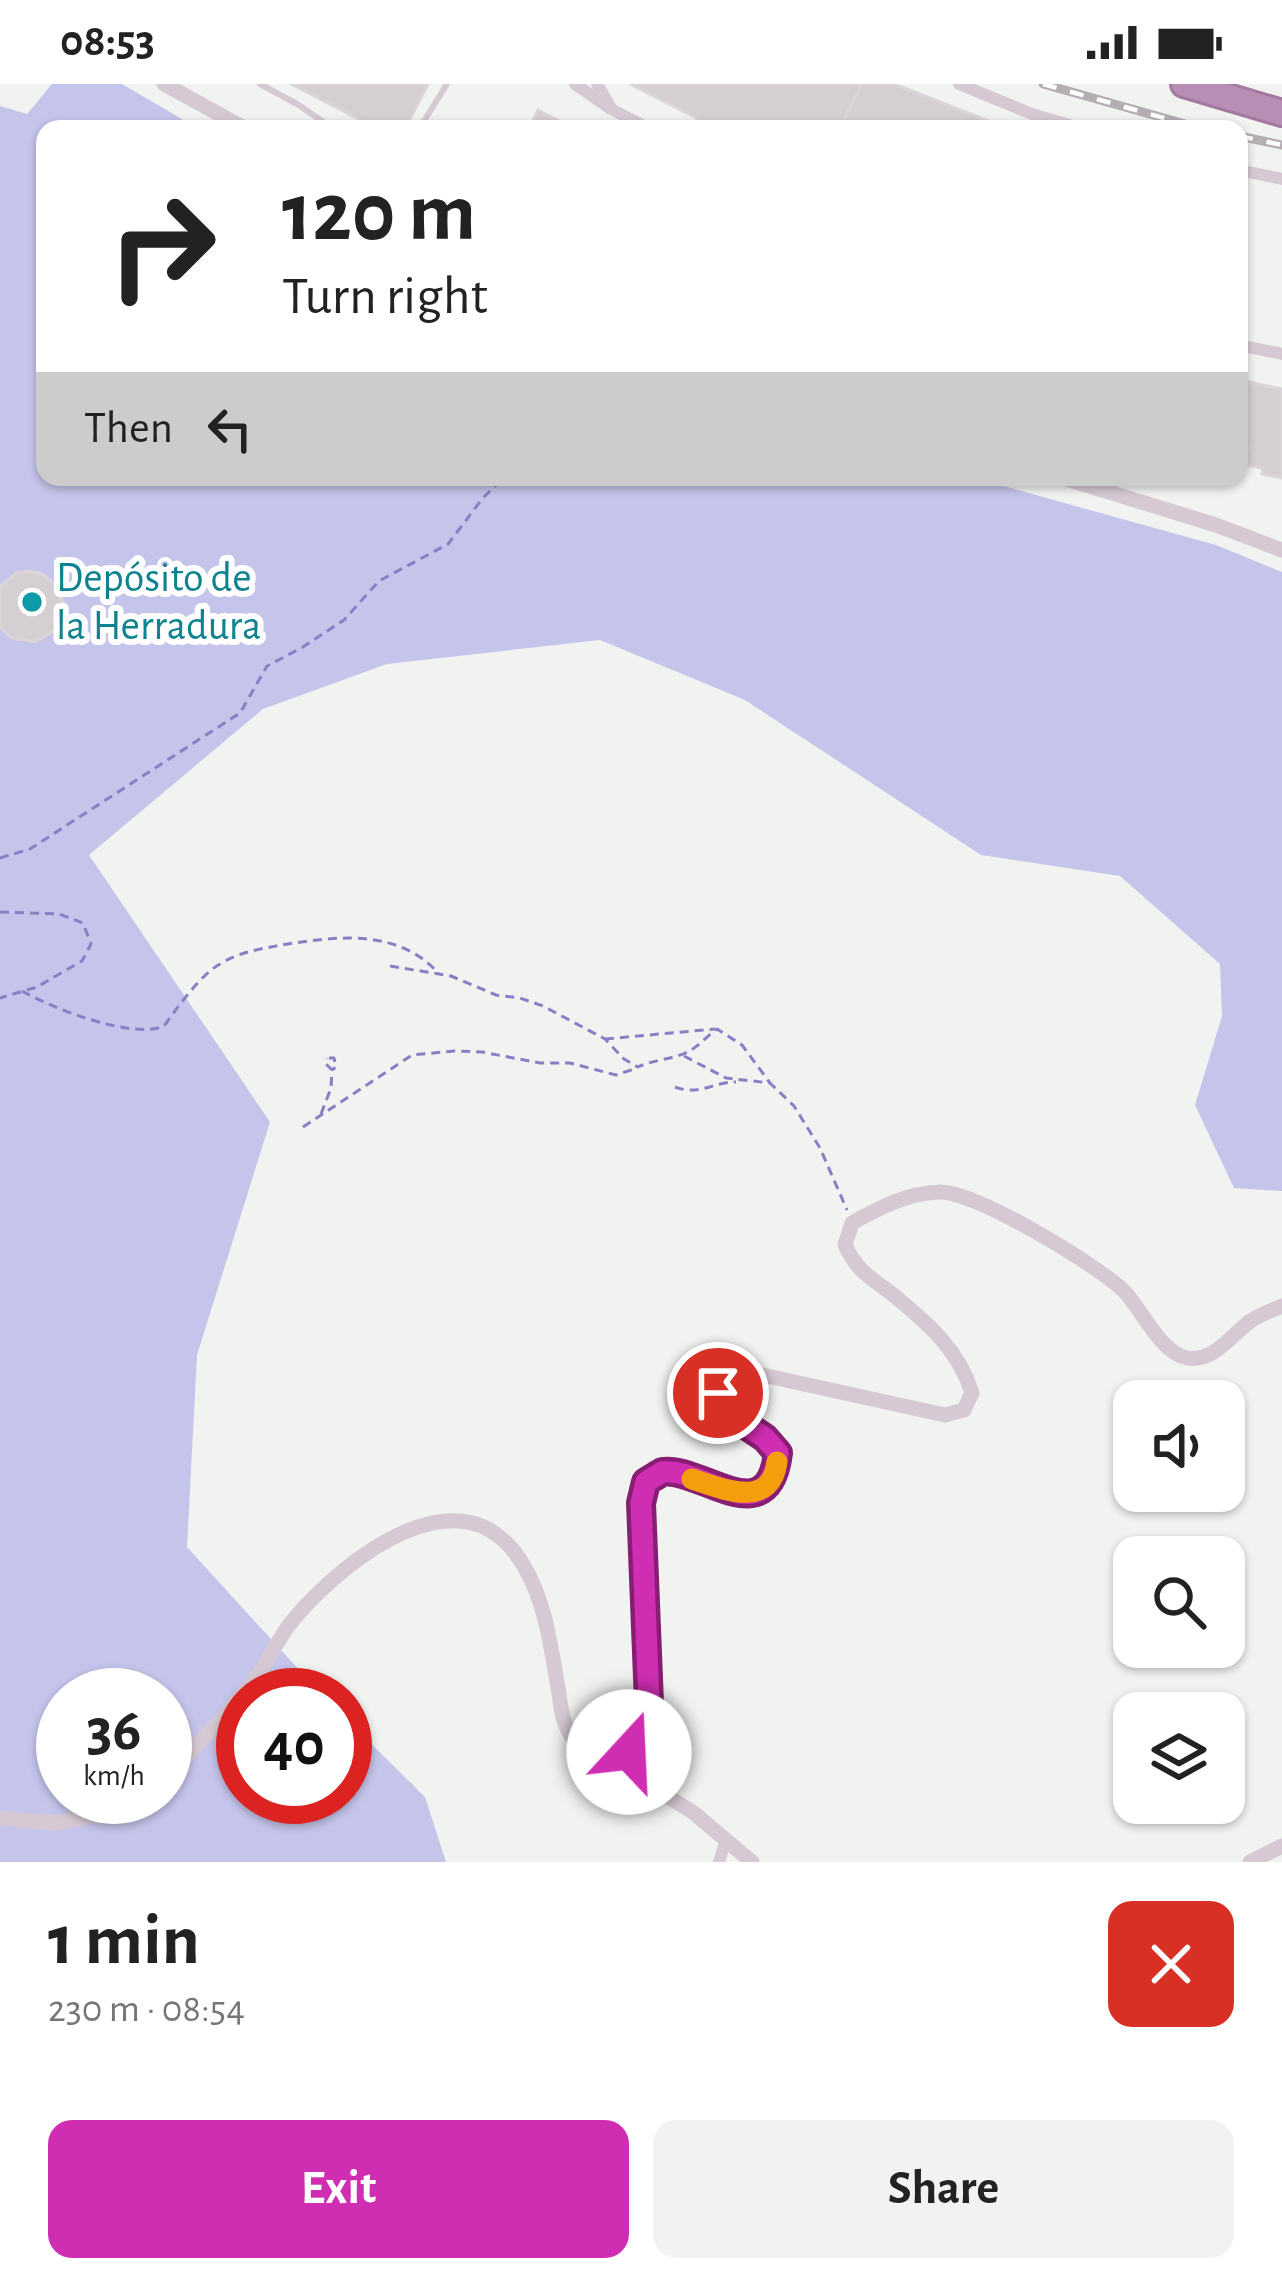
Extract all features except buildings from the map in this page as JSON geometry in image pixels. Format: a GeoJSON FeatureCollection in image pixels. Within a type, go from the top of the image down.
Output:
{"type":"FeatureCollection","features":[{"type":"Feature","properties":{"kind":"highway"},"geometry":{"type":"LineString","coordinates":[[1184,84],[1282,112]]}},
{"type":"Feature","properties":{"kind":"street"},"geometry":{"type":"LineString","coordinates":[[164,84],[230,120]]}},
{"type":"Feature","properties":{"kind":"street"},"geometry":{"type":"LineString","coordinates":[[575,84],[632,120]]}},
{"type":"Feature","properties":{"kind":"street"},"geometry":{"type":"LineString","coordinates":[[597,84],[611,110]]}},
{"type":"Feature","properties":{"kind":"street"},"geometry":{"type":"LineString","coordinates":[[959,84],[1052,120]]}},
{"type":"Feature","properties":{"kind":"street"},"geometry":{"type":"LineString","coordinates":[[1248,172],[1282,179]]}},
{"type":"Feature","properties":{"kind":"street"},"geometry":{"type":"LineString","coordinates":[[1248,347],[1282,354]]}},
{"type":"Feature","properties":{"kind":"street"},"geometry":{"type":"LineString","coordinates":[[1089,486],[1282,550]]}},
{"type":"Feature","properties":{"kind":"street"},"geometry":{"type":"LineString","coordinates":[[192,1750],[255,1680],[291,1622],[345,1568],[385,1539],[426,1523],[464,1522],[498,1534],[524,1565],[544,1612],[565,1725],[580,1750],[608,1758],[629,1752],[645,1732],[649,1703],[641,1503],[646,1482],[662,1472],[736,1493],[759,1491],[775,1474],[778,1453],[765,1438],[726,1412],[718,1393],[726,1376],[744,1371],[945,1415],[964,1410],[972,1393],[965,1372],[943,1338],[856,1267],[845,1245],[852,1223],[880,1207],[944,1191],[973,1200],[1059,1246],[1121,1288],[1167,1350],[1191,1359],[1215,1352],[1252,1319],[1282,1306]]}},
{"type":"Feature","properties":{"kind":"street"},"geometry":{"type":"LineString","coordinates":[[629,1752],[646,1783],[694,1814],[752,1862]]}},
{"type":"Feature","properties":{"kind":"street"},"geometry":{"type":"LineString","coordinates":[[0,1819],[36,1822]]}},
{"type":"Feature","properties":{"kind":"street"},"geometry":{"type":"LineString","coordinates":[[719,1862],[726,1840]]}},
{"type":"Feature","properties":{"kind":"street"},"geometry":{"type":"LineString","coordinates":[[1250,1862],[1282,1846]]}},
{"type":"Feature","properties":{"kind":"lane"},"geometry":{"type":"LineString","coordinates":[[260,84],[321,120]]}},
{"type":"Feature","properties":{"kind":"lane"},"geometry":{"type":"LineString","coordinates":[[425,120],[447,84]]}},
{"type":"Feature","properties":{"kind":"path"},"geometry":{"type":"LineString","coordinates":[[0,858],[30,849],[240,712],[266,666],[344,620],[379,581],[448,544],[494,486]]}},
{"type":"Feature","properties":{"kind":"path"},"geometry":{"type":"LineString","coordinates":[[0,911],[59,914],[82,923],[91,944],[82,961],[37,986],[0,998]]}},
{"type":"Feature","properties":{"kind":"path"},"geometry":{"type":"LineString","coordinates":[[22,991],[76,1016],[156,1030],[214,966],[254,949],[364,937],[410,952],[439,974]]}},
{"type":"Feature","properties":{"kind":"path"},"geometry":{"type":"LineString","coordinates":[[390,966],[439,974],[543,1006],[605,1039],[634,1066],[644,1064]]}},
{"type":"Feature","properties":{"kind":"path"},"geometry":{"type":"LineString","coordinates":[[605,1039],[716,1029],[742,1045],[794,1106],[820,1148],[852,1223]]}},
{"type":"Feature","properties":{"kind":"path"},"geometry":{"type":"LineString","coordinates":[[303,1127],[412,1055],[482,1052],[616,1075],[694,1049],[716,1029]]}},
{"type":"Feature","properties":{"kind":"path"},"geometry":{"type":"LineString","coordinates":[[681,1054],[726,1078],[744,1082]]}},
{"type":"Feature","properties":{"kind":"path"},"geometry":{"type":"LineString","coordinates":[[320,1116],[332,1070]]}},
{"type":"Feature","properties":{"kind":"path"},"geometry":{"type":"LineString","coordinates":[[675,1088],[698,1092],[719,1082],[770,1083]]}},
{"type":"Feature","properties":{"kind":"shaded area"},"geometry":{"type":"Polygon","coordinates":[[[52,84],[122,84],[184,120],[36,120],[36,486],[1003,486],[1216,545],[1282,572],[1282,1191],[1234,1188],[1195,1105],[1222,1016],[1220,964],[1120,876],[981,855],[745,700],[600,640],[387,664],[263,709],[89,855],[270,1122],[197,1355],[187,1547],[297,1668],[216,1668],[216,1824],[372,1824],[372,1745],[425,1797],[446,1862],[0,1862],[0,106],[27,114],[52,84]]]}},
{"type":"Feature","properties":{"kind":"railway"},"geometry":{"type":"LineString","coordinates":[[1043,84],[1171,120]]}},
{"type":"Feature","properties":{"kind":"railway"},"geometry":{"type":"LineString","coordinates":[[1248,138],[1282,145]]}},
{"type":"Feature","properties":{"kind":"slow traffic"},"geometry":{"type":"LineString","coordinates":[[692,1479],[736,1493],[759,1491],[775,1474],[777,1462]]}},
{"type":"Feature","properties":{"kind":"place","name":"Depósito de la Herradura"},"geometry":{"type":"Point","coordinates":[32,602]}},
{"type":"Feature","properties":{"kind":"route"},"geometry":{"type":"LineString","coordinates":[[629,1752],[645,1732],[649,1703],[641,1503],[646,1482],[662,1472],[736,1493],[759,1491],[775,1474],[778,1453],[765,1438],[726,1412],[718,1393]]}}]}
